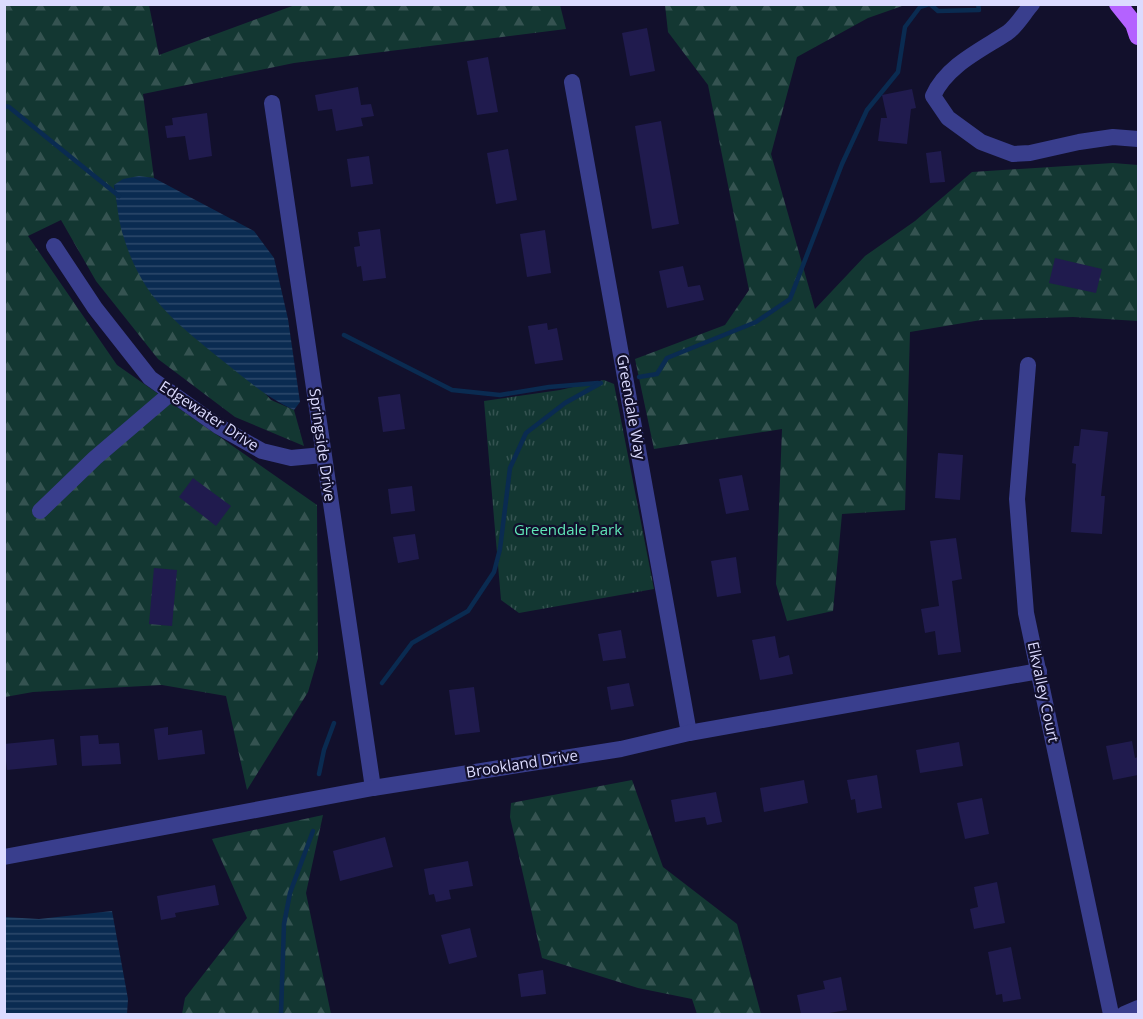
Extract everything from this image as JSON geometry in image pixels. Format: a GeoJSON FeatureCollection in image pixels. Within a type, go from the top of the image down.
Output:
{"type":"FeatureCollection","features":[{"type":"Feature","properties":{"kind":"main road"},"geometry":{"type":"LineString","coordinates":[[1118,4],[1134,24],[1138,36]]}},
{"type":"Feature","properties":{"kind":"street"},"geometry":{"type":"LineString","coordinates":[[1032,4],[1009,31],[980,48],[939,82],[933,96],[948,118],[981,142],[1013,154],[1030,153],[1113,137],[1138,139]]}},
{"type":"Feature","properties":{"kind":"street","name":"Greendale Way"},"geometry":{"type":"LineString","coordinates":[[572,82],[689,733]]}},
{"type":"Feature","properties":{"kind":"street","name":"Springside Drive"},"geometry":{"type":"LineString","coordinates":[[272,103],[373,788]]}},
{"type":"Feature","properties":{"kind":"street","name":"Edgewater Drive"},"geometry":{"type":"LineString","coordinates":[[54,246],[95,308],[150,378],[218,426],[262,451],[291,458],[324,455]]}},
{"type":"Feature","properties":{"kind":"street","name":"Elkvalley Court"},"geometry":{"type":"LineString","coordinates":[[1028,365],[1017,499],[1026,613],[1111,1014]]}},
{"type":"Feature","properties":{"kind":"street"},"geometry":{"type":"LineString","coordinates":[[40,510],[95,458],[171,393]]}},
{"type":"Feature","properties":{"kind":"street","name":"Brookland Drive"},"geometry":{"type":"LineString","coordinates":[[4,857],[373,788],[621,749],[689,733],[1039,671]]}},
{"type":"Feature","properties":{"kind":"street"},"geometry":{"type":"LineString","coordinates":[[1124,1014],[1138,1008]]}},
{"type":"Feature","properties":{"kind":"green space"},"geometry":{"type":"Polygon","coordinates":[[[5,5],[149,5],[159,55],[295,5],[560,5],[566,29],[294,63],[143,94],[154,178],[123,180],[114,186],[123,234],[271,400],[294,410],[304,446],[235,417],[158,359],[96,281],[61,220],[28,236],[117,365],[317,505],[318,658],[308,692],[247,790],[226,696],[162,685],[33,692],[5,697],[5,5]]]}},
{"type":"Feature","properties":{"kind":"green space"},"geometry":{"type":"Polygon","coordinates":[[[665,5],[905,5],[868,18],[797,57],[771,154],[815,309],[865,256],[915,221],[972,172],[1113,163],[1138,165],[1138,321],[1073,317],[981,320],[910,332],[905,510],[842,514],[833,611],[787,621],[776,584],[782,429],[654,449],[635,359],[725,325],[749,290],[708,85],[668,32],[665,5]]]}},
{"type":"Feature","properties":{"kind":"green space","name":"Greendale Park"},"geometry":{"type":"Polygon","coordinates":[[[604,380],[614,384],[654,589],[519,613],[501,600],[484,401],[560,390],[604,380]]]}},
{"type":"Feature","properties":{"kind":"green space"},"geometry":{"type":"Polygon","coordinates":[[[632,780],[663,867],[737,924],[761,1014],[697,1014],[692,999],[638,988],[542,958],[510,817],[511,803],[632,780]]]}},
{"type":"Feature","properties":{"kind":"green space"},"geometry":{"type":"Polygon","coordinates":[[[323,815],[306,893],[331,1014],[182,1014],[185,998],[247,918],[212,839],[323,815]]]}},
{"type":"Feature","properties":{"kind":"water"},"geometry":{"type":"Polygon","coordinates":[[[139,176],[154,178],[254,231],[274,258],[288,319],[300,402],[294,410],[257,388],[205,347],[162,307],[150,292],[131,257],[123,235],[114,185],[123,179],[139,176]]]}},
{"type":"Feature","properties":{"kind":"water"},"geometry":{"type":"Polygon","coordinates":[[[112,911],[128,999],[127,1014],[5,1014],[5,917],[39,919],[112,911]]]}},
{"type":"Feature","properties":{"kind":"building"},"geometry":{"type":"Polygon","coordinates":[[[647,28],[655,71],[630,76],[622,33],[647,28]]]}},
{"type":"Feature","properties":{"kind":"building"},"geometry":{"type":"Polygon","coordinates":[[[488,57],[498,112],[477,115],[467,61],[488,57]]]}},
{"type":"Feature","properties":{"kind":"building"},"geometry":{"type":"Polygon","coordinates":[[[358,87],[361,105],[371,104],[374,116],[361,118],[363,126],[336,131],[332,109],[318,111],[315,95],[358,87]]]}},
{"type":"Feature","properties":{"kind":"building"},"geometry":{"type":"Polygon","coordinates":[[[912,89],[916,108],[911,109],[907,144],[878,141],[881,118],[887,118],[882,95],[912,89]]]}},
{"type":"Feature","properties":{"kind":"building"},"geometry":{"type":"Polygon","coordinates":[[[207,113],[212,156],[189,160],[185,136],[167,138],[165,126],[173,125],[172,118],[207,113]]]}},
{"type":"Feature","properties":{"kind":"building"},"geometry":{"type":"Polygon","coordinates":[[[661,121],[679,224],[652,229],[635,126],[661,121]]]}},
{"type":"Feature","properties":{"kind":"building"},"geometry":{"type":"Polygon","coordinates":[[[508,149],[517,200],[496,204],[487,153],[508,149]]]}},
{"type":"Feature","properties":{"kind":"building"},"geometry":{"type":"Polygon","coordinates":[[[941,151],[945,182],[930,183],[926,153],[941,151]]]}},
{"type":"Feature","properties":{"kind":"building"},"geometry":{"type":"Polygon","coordinates":[[[369,156],[373,184],[351,187],[347,159],[369,156]]]}},
{"type":"Feature","properties":{"kind":"building"},"geometry":{"type":"Polygon","coordinates":[[[380,229],[386,278],[363,281],[361,266],[357,267],[354,247],[360,246],[358,232],[380,229]]]}},
{"type":"Feature","properties":{"kind":"building"},"geometry":{"type":"Polygon","coordinates":[[[545,230],[551,273],[527,277],[520,234],[545,230]]]}},
{"type":"Feature","properties":{"kind":"building"},"geometry":{"type":"Polygon","coordinates":[[[1055,258],[1102,269],[1096,293],[1049,283],[1055,258]]]}},
{"type":"Feature","properties":{"kind":"building"},"geometry":{"type":"Polygon","coordinates":[[[683,266],[688,287],[700,285],[704,300],[667,308],[659,271],[683,266]]]}},
{"type":"Feature","properties":{"kind":"building"},"geometry":{"type":"Polygon","coordinates":[[[547,323],[548,330],[557,328],[563,360],[535,364],[528,326],[547,323]]]}},
{"type":"Feature","properties":{"kind":"building"},"geometry":{"type":"Polygon","coordinates":[[[400,394],[405,429],[383,432],[378,397],[400,394]]]}},
{"type":"Feature","properties":{"kind":"building"},"geometry":{"type":"Polygon","coordinates":[[[1081,429],[1108,432],[1101,496],[1105,496],[1102,534],[1071,532],[1076,464],[1072,463],[1074,446],[1079,446],[1081,429]]]}},
{"type":"Feature","properties":{"kind":"building"},"geometry":{"type":"Polygon","coordinates":[[[938,453],[963,455],[960,500],[935,498],[938,453]]]}},
{"type":"Feature","properties":{"kind":"building"},"geometry":{"type":"Polygon","coordinates":[[[742,475],[749,510],[726,514],[719,479],[742,475]]]}},
{"type":"Feature","properties":{"kind":"building"},"geometry":{"type":"Polygon","coordinates":[[[193,478],[231,506],[216,526],[179,497],[193,478]]]}},
{"type":"Feature","properties":{"kind":"building"},"geometry":{"type":"Polygon","coordinates":[[[412,486],[415,511],[391,514],[388,489],[412,486]]]}},
{"type":"Feature","properties":{"kind":"building"},"geometry":{"type":"Polygon","coordinates":[[[415,534],[419,559],[398,563],[393,537],[415,534]]]}},
{"type":"Feature","properties":{"kind":"building"},"geometry":{"type":"Polygon","coordinates":[[[956,538],[962,579],[952,581],[961,652],[938,655],[935,631],[925,633],[921,609],[939,606],[930,541],[956,538]]]}},
{"type":"Feature","properties":{"kind":"building"},"geometry":{"type":"Polygon","coordinates":[[[736,557],[741,593],[717,597],[711,561],[736,557]]]}},
{"type":"Feature","properties":{"kind":"building"},"geometry":{"type":"Polygon","coordinates":[[[154,568],[177,570],[172,626],[149,624],[154,568]]]}},
{"type":"Feature","properties":{"kind":"building"},"geometry":{"type":"Polygon","coordinates":[[[621,630],[626,658],[603,661],[598,634],[621,630]]]}},
{"type":"Feature","properties":{"kind":"building"},"geometry":{"type":"Polygon","coordinates":[[[775,636],[779,658],[789,655],[793,674],[760,680],[752,640],[775,636]]]}},
{"type":"Feature","properties":{"kind":"building"},"geometry":{"type":"Polygon","coordinates":[[[629,683],[634,706],[611,710],[607,687],[629,683]]]}},
{"type":"Feature","properties":{"kind":"building"},"geometry":{"type":"Polygon","coordinates":[[[474,687],[480,732],[455,735],[449,690],[474,687]]]}},
{"type":"Feature","properties":{"kind":"building"},"geometry":{"type":"Polygon","coordinates":[[[168,727],[168,735],[202,730],[205,754],[158,760],[154,729],[168,727]]]}},
{"type":"Feature","properties":{"kind":"building"},"geometry":{"type":"Polygon","coordinates":[[[98,735],[99,744],[119,743],[121,764],[82,766],[80,736],[98,735]]]}},
{"type":"Feature","properties":{"kind":"building"},"geometry":{"type":"Polygon","coordinates":[[[54,739],[57,765],[7,770],[4,744],[54,739]]]}},
{"type":"Feature","properties":{"kind":"building"},"geometry":{"type":"Polygon","coordinates":[[[1132,741],[1135,758],[1138,757],[1138,775],[1113,780],[1106,746],[1132,741]]]}},
{"type":"Feature","properties":{"kind":"building"},"geometry":{"type":"Polygon","coordinates":[[[959,742],[963,766],[920,773],[916,750],[959,742]]]}},
{"type":"Feature","properties":{"kind":"building"},"geometry":{"type":"Polygon","coordinates":[[[877,775],[882,808],[857,813],[855,799],[851,800],[847,780],[877,775]]]}},
{"type":"Feature","properties":{"kind":"building"},"geometry":{"type":"Polygon","coordinates":[[[804,780],[808,803],[764,812],[760,788],[804,780]]]}},
{"type":"Feature","properties":{"kind":"building"},"geometry":{"type":"Polygon","coordinates":[[[716,792],[722,822],[707,825],[705,817],[675,822],[671,800],[716,792]]]}},
{"type":"Feature","properties":{"kind":"building"},"geometry":{"type":"Polygon","coordinates":[[[982,798],[989,834],[965,839],[957,803],[982,798]]]}},
{"type":"Feature","properties":{"kind":"building"},"geometry":{"type":"Polygon","coordinates":[[[385,837],[393,867],[340,881],[333,851],[385,837]]]}},
{"type":"Feature","properties":{"kind":"building"},"geometry":{"type":"Polygon","coordinates":[[[468,861],[473,886],[449,890],[451,899],[436,902],[434,894],[429,895],[424,869],[468,861]]]}},
{"type":"Feature","properties":{"kind":"building"},"geometry":{"type":"Polygon","coordinates":[[[997,882],[1005,923],[974,929],[970,909],[978,907],[974,887],[997,882]]]}},
{"type":"Feature","properties":{"kind":"building"},"geometry":{"type":"Polygon","coordinates":[[[215,885],[219,905],[175,913],[176,917],[161,920],[157,896],[215,885]]]}},
{"type":"Feature","properties":{"kind":"building"},"geometry":{"type":"Polygon","coordinates":[[[470,928],[477,957],[449,964],[441,935],[470,928]]]}},
{"type":"Feature","properties":{"kind":"building"},"geometry":{"type":"Polygon","coordinates":[[[1011,947],[1021,999],[1003,1002],[1002,994],[996,995],[988,952],[1011,947]]]}},
{"type":"Feature","properties":{"kind":"building"},"geometry":{"type":"Polygon","coordinates":[[[543,970],[546,994],[521,997],[518,974],[543,970]]]}},
{"type":"Feature","properties":{"kind":"building"},"geometry":{"type":"Polygon","coordinates":[[[841,977],[847,1010],[823,1014],[801,1014],[797,995],[825,989],[823,981],[841,977]]]}},
{"type":"Feature","properties":{"kind":"waterway"},"geometry":{"type":"LineString","coordinates":[[639,377],[657,374],[667,358],[756,322],[790,299],[842,164],[867,110],[898,72],[905,27],[920,7],[929,4]]}},
{"type":"Feature","properties":{"kind":"waterway"},"geometry":{"type":"LineString","coordinates":[[930,4],[938,11],[979,10],[978,4]]}},
{"type":"Feature","properties":{"kind":"waterway"},"geometry":{"type":"LineString","coordinates":[[4,106],[9,107],[119,196]]}},
{"type":"Feature","properties":{"kind":"waterway"},"geometry":{"type":"LineString","coordinates":[[344,335],[452,390],[500,395],[549,387],[598,383]]}},
{"type":"Feature","properties":{"kind":"waterway"},"geometry":{"type":"LineString","coordinates":[[382,683],[412,643],[468,611],[494,572],[500,549],[510,468],[526,433],[565,403],[601,383]]}},
{"type":"Feature","properties":{"kind":"waterway"},"geometry":{"type":"LineString","coordinates":[[319,774],[324,750],[334,723]]}},
{"type":"Feature","properties":{"kind":"waterway"},"geometry":{"type":"LineString","coordinates":[[281,1014],[284,924],[290,893],[313,831]]}}]}
